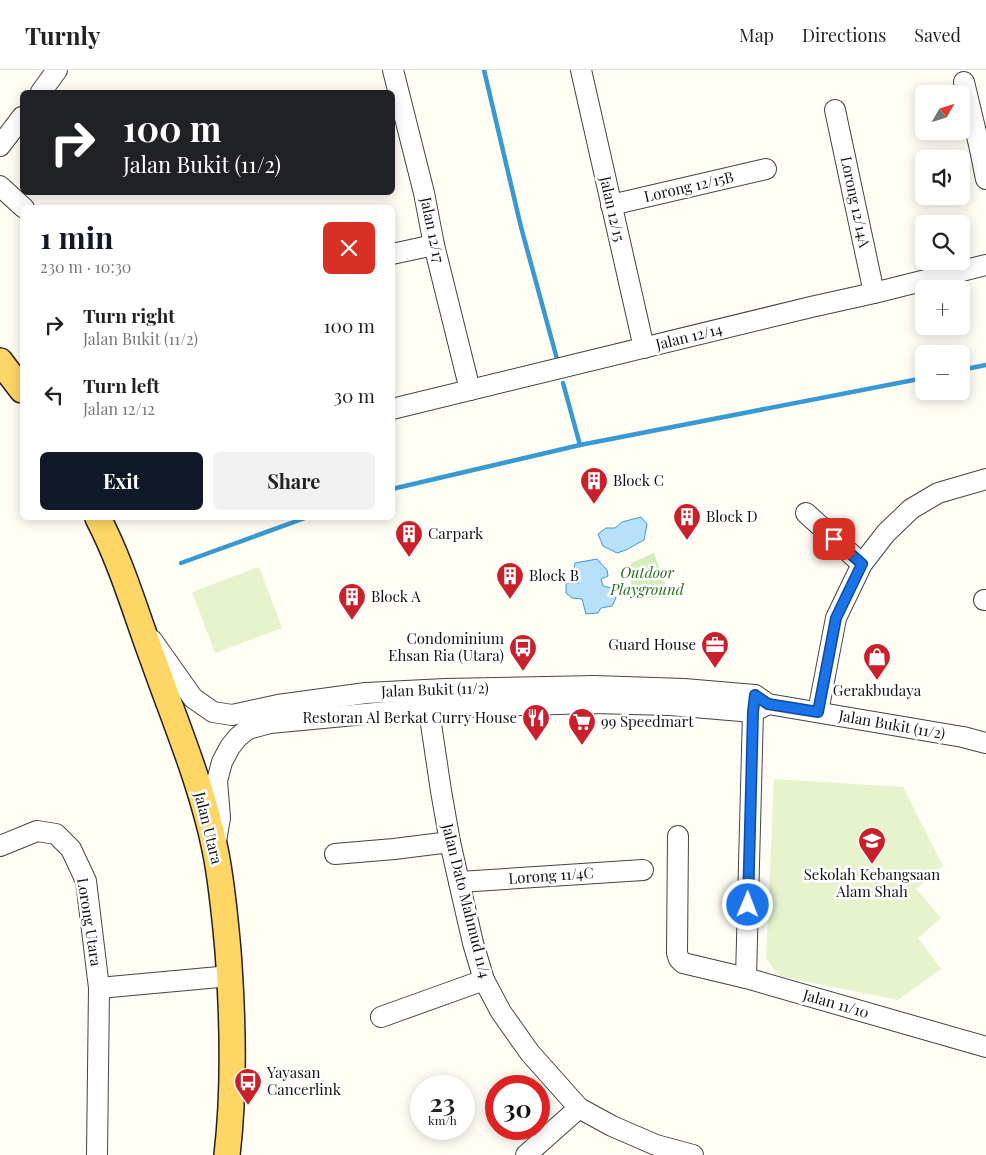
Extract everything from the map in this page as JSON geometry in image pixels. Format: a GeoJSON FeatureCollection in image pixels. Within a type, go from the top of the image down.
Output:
{"type":"FeatureCollection","features":[{"type":"Feature","properties":{"kind":"main road"},"geometry":{"type":"LineString","coordinates":[[0,361],[20,387]]}},
{"type":"Feature","properties":{"kind":"main road","name":"Jalan Utara"},"geometry":{"type":"LineString","coordinates":[[99,520],[129,589],[153,661],[195,774],[215,848],[223,892],[230,976],[233,1057],[231,1121],[227,1155]]}},
{"type":"Feature","properties":{"kind":"street","name":"Jalan 12/17"},"geometry":{"type":"LineString","coordinates":[[393,70],[398,116],[424,193],[434,244],[470,390]]}},
{"type":"Feature","properties":{"kind":"street","name":"Jalan 12/15"},"geometry":{"type":"LineString","coordinates":[[588,71],[611,205],[644,348]]}},
{"type":"Feature","properties":{"kind":"street"},"geometry":{"type":"LineString","coordinates":[[964,82],[986,180]]}},
{"type":"Feature","properties":{"kind":"street","name":"Lorong 12/14A"},"geometry":{"type":"LineString","coordinates":[[835,110],[874,294]]}},
{"type":"Feature","properties":{"kind":"street"},"geometry":{"type":"LineString","coordinates":[[0,146],[20,120]]}},
{"type":"Feature","properties":{"kind":"street","name":"Lorong 12/15B"},"geometry":{"type":"LineString","coordinates":[[611,205],[766,169]]}},
{"type":"Feature","properties":{"kind":"street"},"geometry":{"type":"LineString","coordinates":[[0,186],[21,205]]}},
{"type":"Feature","properties":{"kind":"street"},"geometry":{"type":"LineString","coordinates":[[395,253],[434,244]]}},
{"type":"Feature","properties":{"kind":"street","name":"Jalan 12/14"},"geometry":{"type":"LineString","coordinates":[[395,407],[986,266]]}},
{"type":"Feature","properties":{"kind":"street"},"geometry":{"type":"LineString","coordinates":[[818,712],[836,618],[862,564],[886,533],[911,509],[938,493],[986,479]]}},
{"type":"Feature","properties":{"kind":"street"},"geometry":{"type":"LineString","coordinates":[[806,513],[862,564]]}},
{"type":"Feature","properties":{"kind":"street","name":"Jalan Bukit (11/2)"},"geometry":{"type":"LineString","coordinates":[[142,626],[192,698],[213,712],[232,715],[278,705],[366,693],[427,699],[670,705],[759,704],[818,712],[986,742]]}},
{"type":"Feature","properties":{"kind":"street","name":"Jalan Bukit (11/2)"},"geometry":{"type":"LineString","coordinates":[[215,848],[220,818],[217,781],[222,762],[230,747],[248,729],[270,723],[427,699]]}},
{"type":"Feature","properties":{"kind":"street","name":"Jalan Dato Mahmud 11/4"},"geometry":{"type":"LineString","coordinates":[[427,699],[450,842],[473,942],[484,980],[501,1012],[530,1053],[579,1108],[612,1126],[656,1145],[693,1155]]}},
{"type":"Feature","properties":{"kind":"street"},"geometry":{"type":"LineString","coordinates":[[746,978],[759,704]]}},
{"type":"Feature","properties":{"kind":"street","name":"Lorong Utara"},"geometry":{"type":"LineString","coordinates":[[0,846],[37,831],[56,834],[71,849],[86,881],[99,988],[97,1155]]}},
{"type":"Feature","properties":{"kind":"street","name":"Jalan 11/10"},"geometry":{"type":"LineString","coordinates":[[678,836],[677,953],[679,959],[685,964],[746,978],[986,1047]]}},
{"type":"Feature","properties":{"kind":"street"},"geometry":{"type":"LineString","coordinates":[[335,854],[450,842]]}},
{"type":"Feature","properties":{"kind":"street","name":"Lorong 11/4C"},"geometry":{"type":"LineString","coordinates":[[459,882],[643,870]]}},
{"type":"Feature","properties":{"kind":"street","name":"Lorong Utara"},"geometry":{"type":"LineString","coordinates":[[99,988],[230,976]]}},
{"type":"Feature","properties":{"kind":"street"},"geometry":{"type":"LineString","coordinates":[[382,1017],[484,980]]}},
{"type":"Feature","properties":{"kind":"street"},"geometry":{"type":"LineString","coordinates":[[526,1155],[579,1108]]}},
{"type":"Feature","properties":{"kind":"green space","name":"Outdoor Playground"},"geometry":{"type":"Polygon","coordinates":[[[654,553],[670,598],[639,597],[631,586],[631,563],[654,553]]]}},
{"type":"Feature","properties":{"kind":"green space"},"geometry":{"type":"Polygon","coordinates":[[[259,567],[282,628],[215,653],[192,592],[259,567]]]}},
{"type":"Feature","properties":{"kind":"green space"},"geometry":{"type":"Polygon","coordinates":[[[774,779],[903,787],[943,866],[916,889],[941,918],[918,938],[941,969],[898,1000],[779,976],[766,958],[774,779]]]}},
{"type":"Feature","properties":{"kind":"water"},"geometry":{"type":"Polygon","coordinates":[[[641,517],[647,524],[644,540],[617,553],[603,546],[598,534],[606,528],[615,528],[622,522],[641,517]]]}},
{"type":"Feature","properties":{"kind":"water"},"geometry":{"type":"Polygon","coordinates":[[[597,559],[607,570],[608,576],[601,579],[603,586],[611,588],[616,598],[612,606],[601,608],[598,613],[586,614],[582,599],[572,598],[566,593],[566,583],[579,583],[573,576],[575,563],[597,559]]]}},
{"type":"Feature","properties":{"kind":"waterway"},"geometry":{"type":"LineString","coordinates":[[484,70],[521,227],[557,359]]}},
{"type":"Feature","properties":{"kind":"waterway"},"geometry":{"type":"LineString","coordinates":[[970,368],[986,365]]}},
{"type":"Feature","properties":{"kind":"waterway"},"geometry":{"type":"LineString","coordinates":[[395,488],[580,445],[915,380]]}},
{"type":"Feature","properties":{"kind":"waterway"},"geometry":{"type":"LineString","coordinates":[[563,383],[580,445]]}},
{"type":"Feature","properties":{"kind":"waterway"},"geometry":{"type":"LineString","coordinates":[[181,563],[299,520]]}},
{"type":"Feature","properties":{"kind":"place","name":"Block C"},"geometry":{"type":"Point","coordinates":[594,505]}},
{"type":"Feature","properties":{"kind":"place","name":"Block D"},"geometry":{"type":"Point","coordinates":[687,541]}},
{"type":"Feature","properties":{"kind":"place","name":"Carpark"},"geometry":{"type":"Point","coordinates":[409,558]}},
{"type":"Feature","properties":{"kind":"place","name":"Block B"},"geometry":{"type":"Point","coordinates":[510,600]}},
{"type":"Feature","properties":{"kind":"place","name":"Block A"},"geometry":{"type":"Point","coordinates":[352,621]}},
{"type":"Feature","properties":{"kind":"place","name":"Guard House"},"geometry":{"type":"Point","coordinates":[715,669]}},
{"type":"Feature","properties":{"kind":"place","name":"Condominium Ehsan Ria (Utara)"},"geometry":{"type":"Point","coordinates":[523,672]}},
{"type":"Feature","properties":{"kind":"place","name":"Gerakbudaya"},"geometry":{"type":"Point","coordinates":[877,681]}},
{"type":"Feature","properties":{"kind":"place","name":"Restoran Al Berkat Curry House"},"geometry":{"type":"Point","coordinates":[536,742]}},
{"type":"Feature","properties":{"kind":"place","name":"99 Speedmart"},"geometry":{"type":"Point","coordinates":[582,746]}},
{"type":"Feature","properties":{"kind":"place","name":"Sekolah Kebangsaan Alam Shah"},"geometry":{"type":"Point","coordinates":[872,865]}},
{"type":"Feature","properties":{"kind":"place","name":"Yayasan Cancerlink"},"geometry":{"type":"Point","coordinates":[248,1106]}},
{"type":"Feature","properties":{"kind":"route"},"geometry":{"type":"LineString","coordinates":[[748,905],[755,695],[768,704],[818,712],[836,618],[862,564],[834,539]]}}]}
